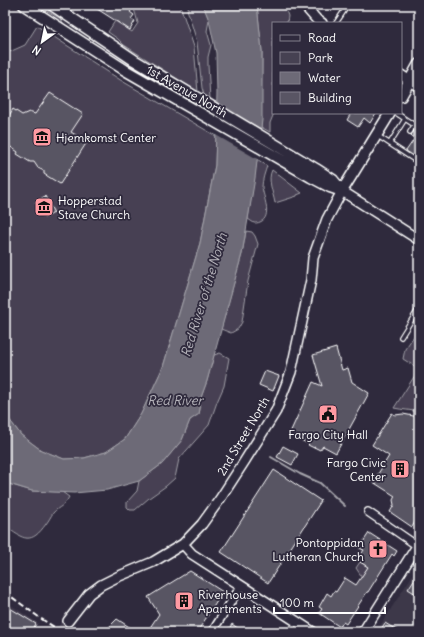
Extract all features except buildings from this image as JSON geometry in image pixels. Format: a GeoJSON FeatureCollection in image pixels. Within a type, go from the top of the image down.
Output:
{"type":"FeatureCollection","features":[{"type":"Feature","properties":{"kind":"main road","name":"1st Avenue North"},"geometry":{"type":"LineString","coordinates":[[24,5],[125,70],[314,173]]}},
{"type":"Feature","properties":{"kind":"main road","name":"1st Avenue North"},"geometry":{"type":"LineString","coordinates":[[52,5],[134,60],[314,173],[330,186],[342,191]]}},
{"type":"Feature","properties":{"kind":"main road"},"geometry":{"type":"LineString","coordinates":[[402,92],[405,78],[419,64]]}},
{"type":"Feature","properties":{"kind":"main road","name":"2nd Street North"},"geometry":{"type":"LineString","coordinates":[[342,191],[389,114]]}},
{"type":"Feature","properties":{"kind":"street"},"geometry":{"type":"LineString","coordinates":[[304,5],[320,22]]}},
{"type":"Feature","properties":{"kind":"street"},"geometry":{"type":"LineString","coordinates":[[405,78],[419,87]]}},
{"type":"Feature","properties":{"kind":"street","name":"1st Avenue North"},"geometry":{"type":"LineString","coordinates":[[342,191],[419,240]]}},
{"type":"Feature","properties":{"kind":"street","name":"2nd Street North"},"geometry":{"type":"LineString","coordinates":[[68,621],[89,594],[102,585],[153,562],[183,544],[202,524],[220,499],[276,411],[291,372],[310,280],[313,258],[327,219],[342,191]]}},
{"type":"Feature","properties":{"kind":"street"},"geometry":{"type":"LineString","coordinates":[[363,632],[418,545],[368,512]]}},
{"type":"Feature","properties":{"kind":"street"},"geometry":{"type":"LineString","coordinates":[[183,544],[192,554],[313,632]]}},
{"type":"Feature","properties":{"kind":"street"},"geometry":{"type":"LineString","coordinates":[[212,632],[241,586]]}},
{"type":"Feature","properties":{"kind":"lane"},"geometry":{"type":"LineString","coordinates":[[337,22],[348,5]]}},
{"type":"Feature","properties":{"kind":"lane"},"geometry":{"type":"LineString","coordinates":[[398,114],[419,128],[414,135]]}},
{"type":"Feature","properties":{"kind":"lane"},"geometry":{"type":"LineString","coordinates":[[410,132],[419,118]]}},
{"type":"Feature","properties":{"kind":"lane"},"geometry":{"type":"LineString","coordinates":[[390,143],[405,119]]}},
{"type":"Feature","properties":{"kind":"lane"},"geometry":{"type":"LineString","coordinates":[[376,134],[419,163]]}},
{"type":"Feature","properties":{"kind":"lane"},"geometry":{"type":"LineString","coordinates":[[398,149],[401,145]]}},
{"type":"Feature","properties":{"kind":"lane"},"geometry":{"type":"LineString","coordinates":[[403,152],[406,148]]}},
{"type":"Feature","properties":{"kind":"lane"},"geometry":{"type":"LineString","coordinates":[[401,337],[419,308]]}},
{"type":"Feature","properties":{"kind":"lane"},"geometry":{"type":"LineString","coordinates":[[290,632],[296,622]]}},
{"type":"Feature","properties":{"kind":"shaded area"},"geometry":{"type":"Polygon","coordinates":[[[419,565],[419,632],[376,632],[419,565]]]}},
{"type":"Feature","properties":{"kind":"shaded area"},"geometry":{"type":"Polygon","coordinates":[[[5,601],[38,623],[32,632],[5,632],[5,601]]]}},
{"type":"Feature","properties":{"kind":"green space"},"geometry":{"type":"Polygon","coordinates":[[[32,5],[37,5],[61,19],[65,26],[32,5]]]}},
{"type":"Feature","properties":{"kind":"green space"},"geometry":{"type":"Polygon","coordinates":[[[133,5],[180,5],[194,47],[198,92],[124,45],[108,32],[115,21],[132,32],[138,23],[133,5]]]}},
{"type":"Feature","properties":{"kind":"green space"},"geometry":{"type":"Polygon","coordinates":[[[187,5],[203,5],[209,20],[207,31],[211,45],[208,57],[210,99],[204,95],[202,88],[197,42],[187,5]]]}},
{"type":"Feature","properties":{"kind":"green space"},"geometry":{"type":"Polygon","coordinates":[[[257,5],[284,5],[288,16],[287,22],[272,22],[272,114],[274,114],[270,123],[270,132],[261,127],[262,51],[257,5]]]}},
{"type":"Feature","properties":{"kind":"green space"},"geometry":{"type":"Polygon","coordinates":[[[37,26],[122,81],[216,136],[215,165],[200,243],[163,367],[141,414],[125,439],[106,452],[84,458],[64,459],[41,450],[21,435],[5,414],[5,54],[25,45],[37,26]]]}},
{"type":"Feature","properties":{"kind":"green space"},"geometry":{"type":"Polygon","coordinates":[[[257,159],[267,166],[262,187],[267,211],[264,219],[254,223],[248,219],[257,159]]]}},
{"type":"Feature","properties":{"kind":"green space"},"geometry":{"type":"Polygon","coordinates":[[[272,170],[302,193],[275,203],[270,182],[272,170]]]}},
{"type":"Feature","properties":{"kind":"green space"},"geometry":{"type":"Polygon","coordinates":[[[246,231],[252,232],[258,244],[248,281],[242,322],[238,329],[231,333],[221,329],[242,254],[246,231]]]}},
{"type":"Feature","properties":{"kind":"green space"},"geometry":{"type":"Polygon","coordinates":[[[419,329],[419,369],[403,359],[405,349],[419,329]]]}},
{"type":"Feature","properties":{"kind":"green space"},"geometry":{"type":"Polygon","coordinates":[[[220,353],[229,358],[224,386],[209,425],[179,459],[175,478],[135,510],[130,510],[127,507],[127,502],[137,491],[139,481],[162,464],[182,440],[190,420],[199,414],[199,403],[214,355],[220,353]]]}},
{"type":"Feature","properties":{"kind":"green space"},"geometry":{"type":"Polygon","coordinates":[[[419,369],[419,412],[394,408],[419,369]]]}},
{"type":"Feature","properties":{"kind":"green space"},"geometry":{"type":"Polygon","coordinates":[[[5,483],[32,491],[62,492],[69,497],[65,503],[53,513],[41,531],[31,538],[22,537],[5,526],[5,483]]]}},
{"type":"Feature","properties":{"kind":"green space"},"geometry":{"type":"Polygon","coordinates":[[[360,562],[368,567],[362,577],[356,568],[360,562]]]}},
{"type":"Feature","properties":{"kind":"water","name":"Red River"},"geometry":{"type":"Polygon","coordinates":[[[203,5],[257,5],[262,51],[262,120],[255,178],[242,254],[207,381],[199,403],[199,414],[190,420],[182,440],[162,464],[139,481],[107,490],[74,493],[32,491],[5,483],[5,414],[21,435],[41,450],[64,459],[84,458],[106,452],[125,439],[141,414],[163,367],[200,243],[215,165],[217,93],[216,53],[209,20],[203,5]]]}},
{"type":"Feature","properties":{"kind":"pier"},"geometry":{"type":"Polygon","coordinates":[[[215,103],[263,130],[259,160],[214,134],[215,103]]]}},
{"type":"Feature","properties":{"kind":"waterway"},"geometry":{"type":"LineString","coordinates":[[271,457],[300,474],[320,483],[345,506]]}},
{"type":"Feature","properties":{"kind":"tunnel"},"geometry":{"type":"LineString","coordinates":[[60,632],[68,621]]}},
{"type":"Feature","properties":{"kind":"railway"},"geometry":{"type":"LineString","coordinates":[[5,592],[62,632]]}},
{"type":"Feature","properties":{"kind":"place","name":"Hjemkomst Center"},"geometry":{"type":"Point","coordinates":[42,137]}},
{"type":"Feature","properties":{"kind":"place","name":"Hopperstad Stave Church"},"geometry":{"type":"Point","coordinates":[44,207]}},
{"type":"Feature","properties":{"kind":"place","name":"Fargo City Hall"},"geometry":{"type":"Point","coordinates":[328,414]}},
{"type":"Feature","properties":{"kind":"place","name":"Fargo Civic Center"},"geometry":{"type":"Point","coordinates":[400,469]}},
{"type":"Feature","properties":{"kind":"place","name":"Pontoppidan Lutheran Church"},"geometry":{"type":"Point","coordinates":[378,549]}},
{"type":"Feature","properties":{"kind":"place","name":"Riverhouse Apartments"},"geometry":{"type":"Point","coordinates":[184,601]}},
{"type":"Feature","properties":{"kind":"water label","name":"Red River of the North"},"geometry":{"type":"Point","coordinates":[204,295]}}]}
